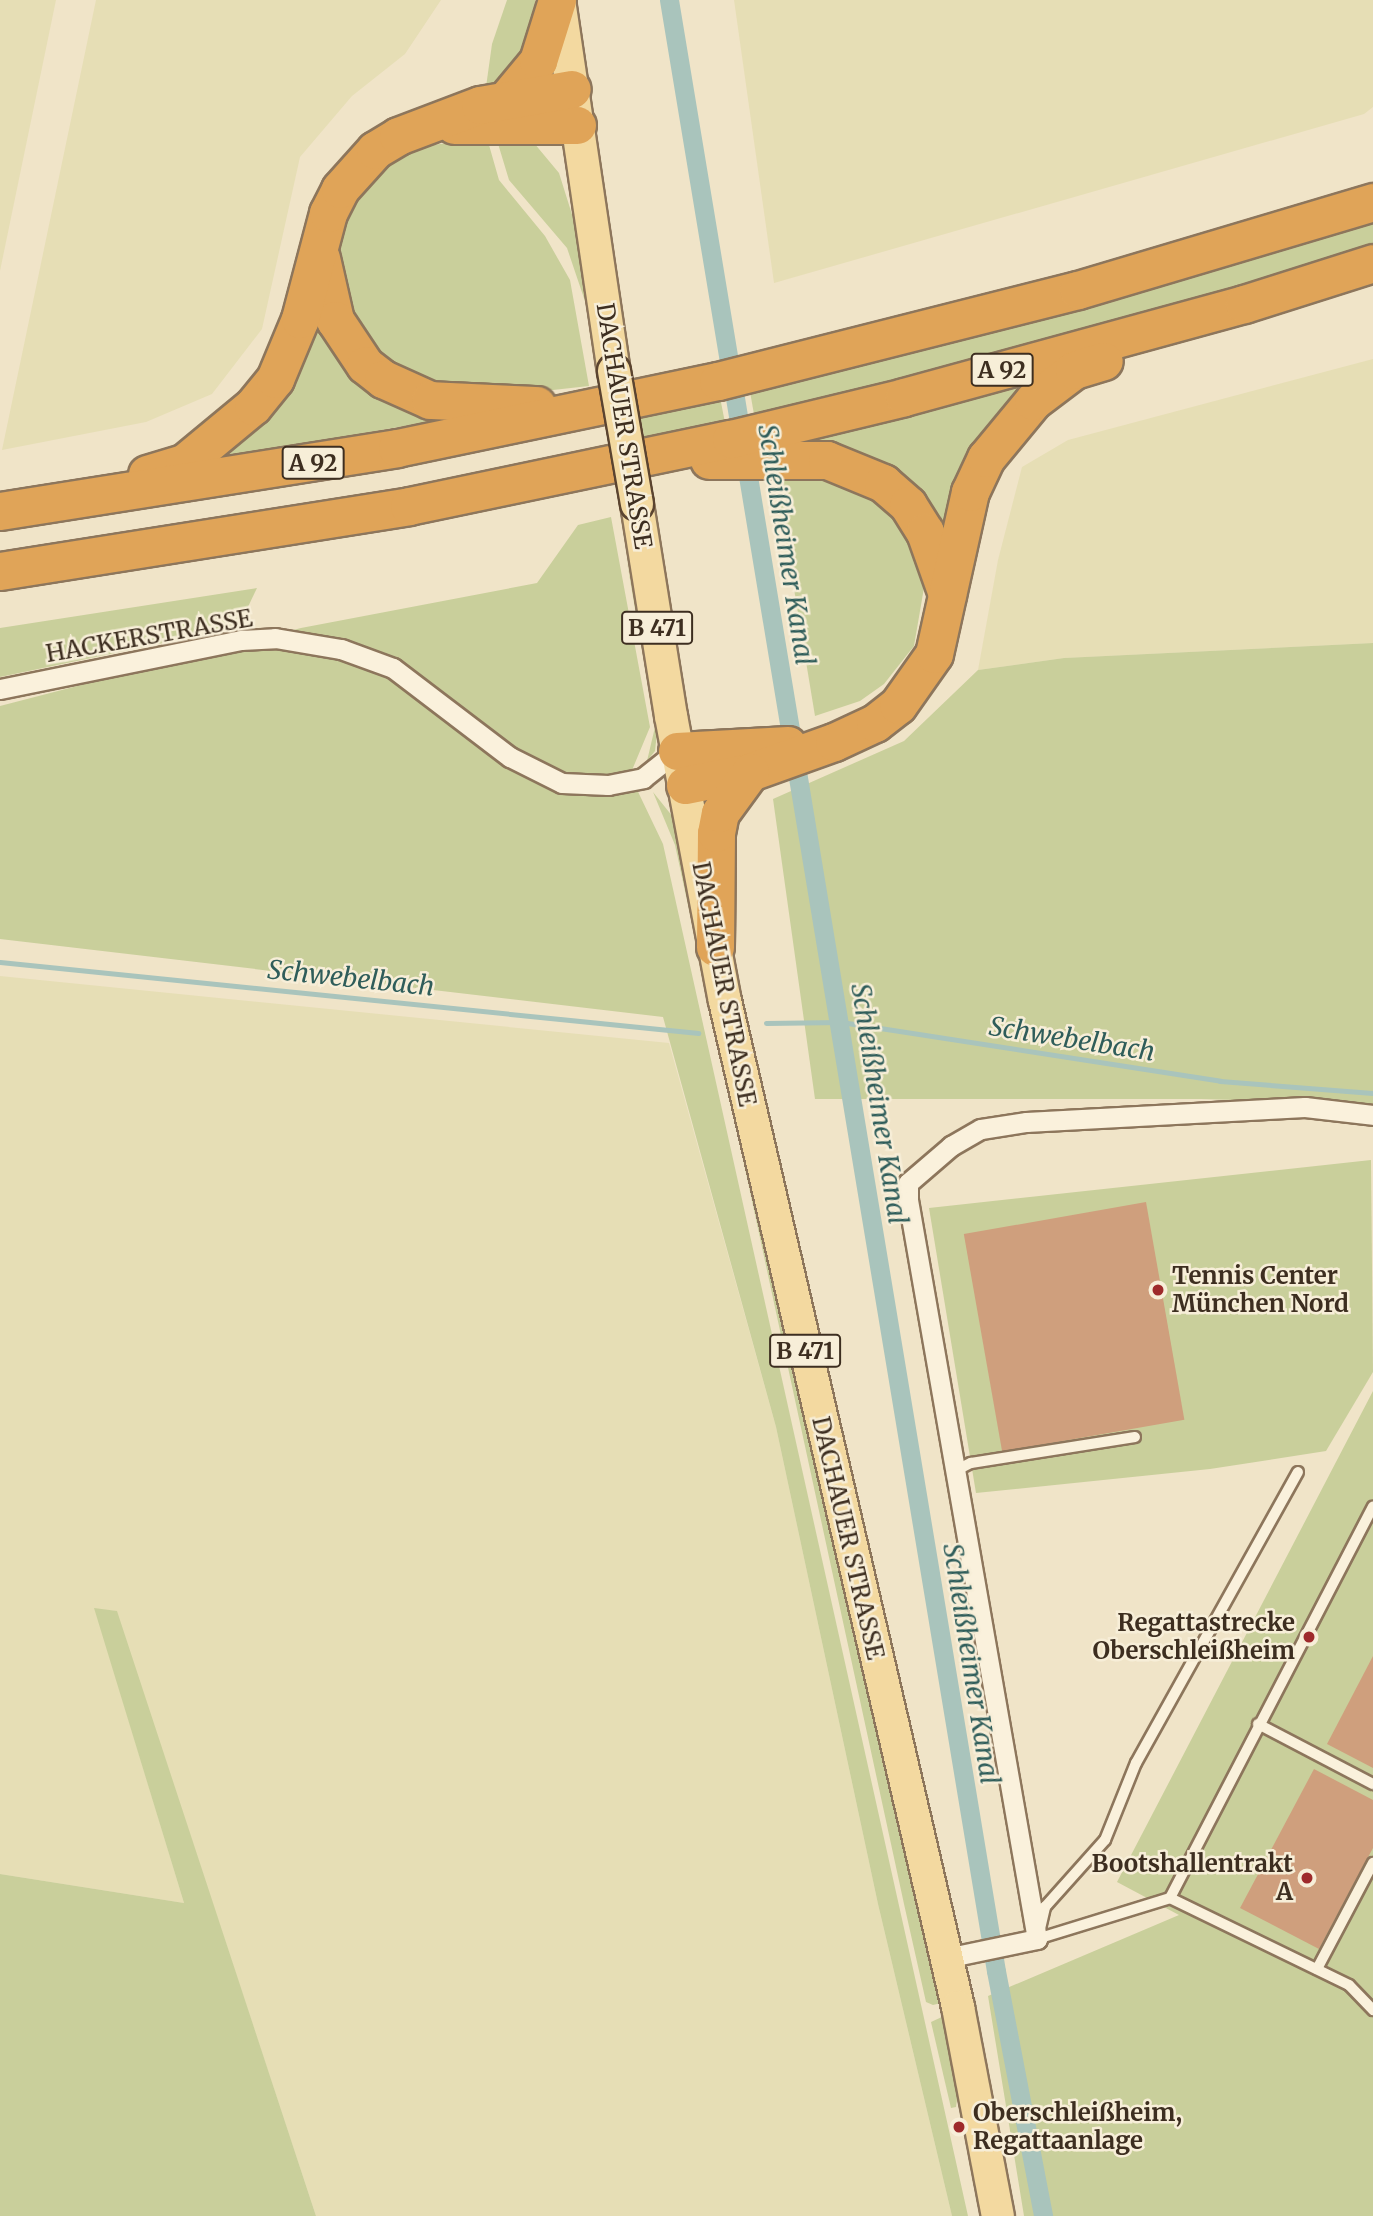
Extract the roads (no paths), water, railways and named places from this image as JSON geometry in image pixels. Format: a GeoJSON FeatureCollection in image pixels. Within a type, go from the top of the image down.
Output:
{"type":"FeatureCollection","features":[{"type":"Feature","properties":{"kind":"highway"},"geometry":{"type":"LineString","coordinates":[[508,97],[538,61],[558,0]]}},
{"type":"Feature","properties":{"kind":"highway"},"geometry":{"type":"LineString","coordinates":[[8,510],[184,463],[227,430],[275,379],[300,319],[328,213],[358,166],[398,136],[422,127],[508,97],[572,89]]}},
{"type":"Feature","properties":{"kind":"highway"},"geometry":{"type":"LineString","coordinates":[[422,127],[577,125]]}},
{"type":"Feature","properties":{"kind":"highway","name":"A 92"},"geometry":{"type":"LineString","coordinates":[[8,510],[273,470],[611,388],[732,378],[1078,290],[1373,202]]}},
{"type":"Feature","properties":{"kind":"highway"},"geometry":{"type":"LineString","coordinates":[[319,244],[326,296],[335,320],[365,365],[383,379],[430,400],[457,404],[611,388]]}},
{"type":"Feature","properties":{"kind":"highway","name":"A 92"},"geometry":{"type":"LineString","coordinates":[[0,570],[409,506],[621,462],[747,447],[1244,304],[1373,263]]}},
{"type":"Feature","properties":{"kind":"highway"},"geometry":{"type":"LineString","coordinates":[[681,768],[763,761],[834,742],[875,723],[918,682],[934,654],[970,492],[986,458],[1033,401],[1074,370],[1201,330],[1244,304]]}},
{"type":"Feature","properties":{"kind":"highway"},"geometry":{"type":"LineString","coordinates":[[747,447],[827,460],[883,483],[908,506],[925,532],[948,596]]}},
{"type":"Feature","properties":{"kind":"highway"},"geometry":{"type":"LineString","coordinates":[[715,947],[716,832],[720,813],[763,761]]}},
{"type":"Feature","properties":{"kind":"main road","name":"DACHAUER STRASSE"},"geometry":{"type":"LineString","coordinates":[[558,0],[611,388],[637,504],[681,768],[715,947],[752,1125],[946,1958],[998,2216]]}},
{"type":"Feature","properties":{"kind":"street","name":"HACKERSTRASSE"},"geometry":{"type":"LineString","coordinates":[[0,688],[242,640],[308,641],[393,668],[494,746],[550,778],[586,786],[643,778],[681,768]]}},
{"type":"Feature","properties":{"kind":"street"},"geometry":{"type":"LineString","coordinates":[[643,778],[681,768]]}},
{"type":"Feature","properties":{"kind":"street"},"geometry":{"type":"LineString","coordinates":[[946,1958],[1028,1941],[955,1471],[908,1200],[908,1184],[915,1174],[981,1129],[1026,1122],[1305,1107],[1373,1115]]}},
{"type":"Feature","properties":{"kind":"lane"},"geometry":{"type":"LineString","coordinates":[[955,1471],[971,1464],[1135,1437]]}},
{"type":"Feature","properties":{"kind":"lane"},"geometry":{"type":"LineString","coordinates":[[1028,1941],[1045,1907],[1105,1840],[1136,1763],[1298,1472]]}},
{"type":"Feature","properties":{"kind":"lane"},"geometry":{"type":"LineString","coordinates":[[1170,1898],[1373,1506]]}},
{"type":"Feature","properties":{"kind":"lane"},"geometry":{"type":"LineString","coordinates":[[1258,1724],[1373,1784]]}},
{"type":"Feature","properties":{"kind":"lane"},"geometry":{"type":"LineString","coordinates":[[1317,1969],[1373,1863]]}},
{"type":"Feature","properties":{"kind":"lane"},"geometry":{"type":"LineString","coordinates":[[1028,1941],[1170,1898],[1349,1985],[1373,2010]]}},
{"type":"Feature","properties":{"kind":"waterway","name":"Schleißheimer Kanal"},"geometry":{"type":"LineString","coordinates":[[669,0],[996,1971],[1043,2216]]}},
{"type":"Feature","properties":{"kind":"waterway","name":"Schwebelbach"},"geometry":{"type":"LineString","coordinates":[[0,962],[698,1033]]}},
{"type":"Feature","properties":{"kind":"waterway","name":"Schwebelbach"},"geometry":{"type":"LineString","coordinates":[[766,1023],[841,1022],[1220,1081],[1373,1093]]}},
{"type":"Feature","properties":{"kind":"place","name":"Tennis Center München Nord"},"geometry":{"type":"Point","coordinates":[1158,1290]}},
{"type":"Feature","properties":{"kind":"place","name":"Regattastrecke Oberschleißheim"},"geometry":{"type":"Point","coordinates":[1309,1637]}},
{"type":"Feature","properties":{"kind":"place","name":"Bootshallentrakt A"},"geometry":{"type":"Point","coordinates":[1307,1878]}},
{"type":"Feature","properties":{"kind":"place","name":"Oberschleißheim, Regattaanlage"},"geometry":{"type":"Point","coordinates":[959,2127]}}]}
